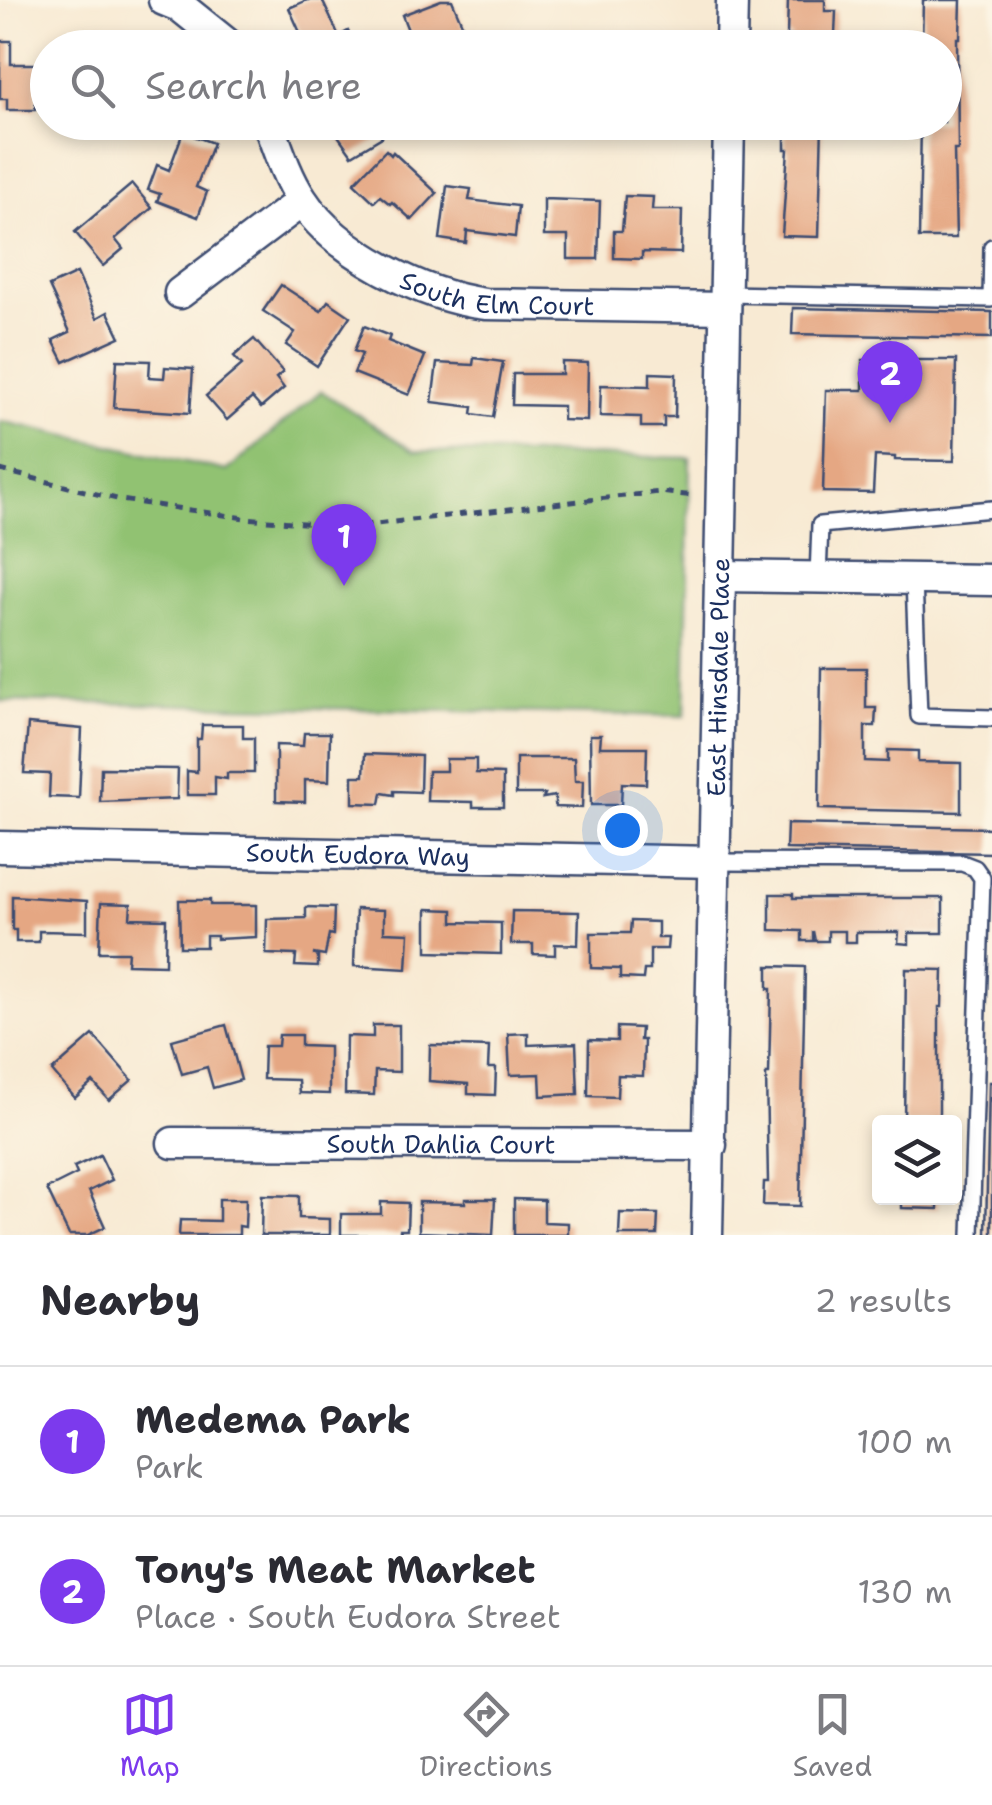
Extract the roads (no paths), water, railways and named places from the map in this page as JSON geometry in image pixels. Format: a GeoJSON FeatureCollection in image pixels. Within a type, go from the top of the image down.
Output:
{"type":"FeatureCollection","features":[{"type":"Feature","properties":{"kind":"street"},"geometry":{"type":"LineString","coordinates":[[164,0],[181,7],[210,30]]}},
{"type":"Feature","properties":{"kind":"street"},"geometry":{"type":"LineString","coordinates":[[731,30],[732,0]]}},
{"type":"Feature","properties":{"kind":"street","name":"South Elm Court"},"geometry":{"type":"LineString","coordinates":[[276,140],[302,201],[338,238],[415,286],[450,299],[485,304],[725,301]]}},
{"type":"Feature","properties":{"kind":"street","name":"East Hinsdale Place"},"geometry":{"type":"LineString","coordinates":[[707,1235],[729,140]]}},
{"type":"Feature","properties":{"kind":"street"},"geometry":{"type":"LineString","coordinates":[[180,293],[302,201]]}},
{"type":"Feature","properties":{"kind":"street"},"geometry":{"type":"LineString","coordinates":[[721,576],[992,580]]}},
{"type":"Feature","properties":{"kind":"street","name":"South Eudora Way"},"geometry":{"type":"LineString","coordinates":[[0,848],[716,862]]}},
{"type":"Feature","properties":{"kind":"street","name":"South Dahlia Court"},"geometry":{"type":"LineString","coordinates":[[173,1142],[710,1145]]}},
{"type":"Feature","properties":{"kind":"lane"},"geometry":{"type":"LineString","coordinates":[[725,301],[990,299],[992,247]]}},
{"type":"Feature","properties":{"kind":"lane"},"geometry":{"type":"LineString","coordinates":[[818,577],[820,524],[992,509]]}},
{"type":"Feature","properties":{"kind":"lane"},"geometry":{"type":"LineString","coordinates":[[914,579],[919,716],[992,718]]}},
{"type":"Feature","properties":{"kind":"lane"},"geometry":{"type":"LineString","coordinates":[[716,862],[962,864],[975,868],[982,878],[971,1235]]}},
{"type":"Feature","properties":{"kind":"place","name":"Tony's Meat Market"},"geometry":{"type":"Point","coordinates":[890,423]}},
{"type":"Feature","properties":{"kind":"place","name":"Medema Park"},"geometry":{"type":"Point","coordinates":[344,586]}}]}
